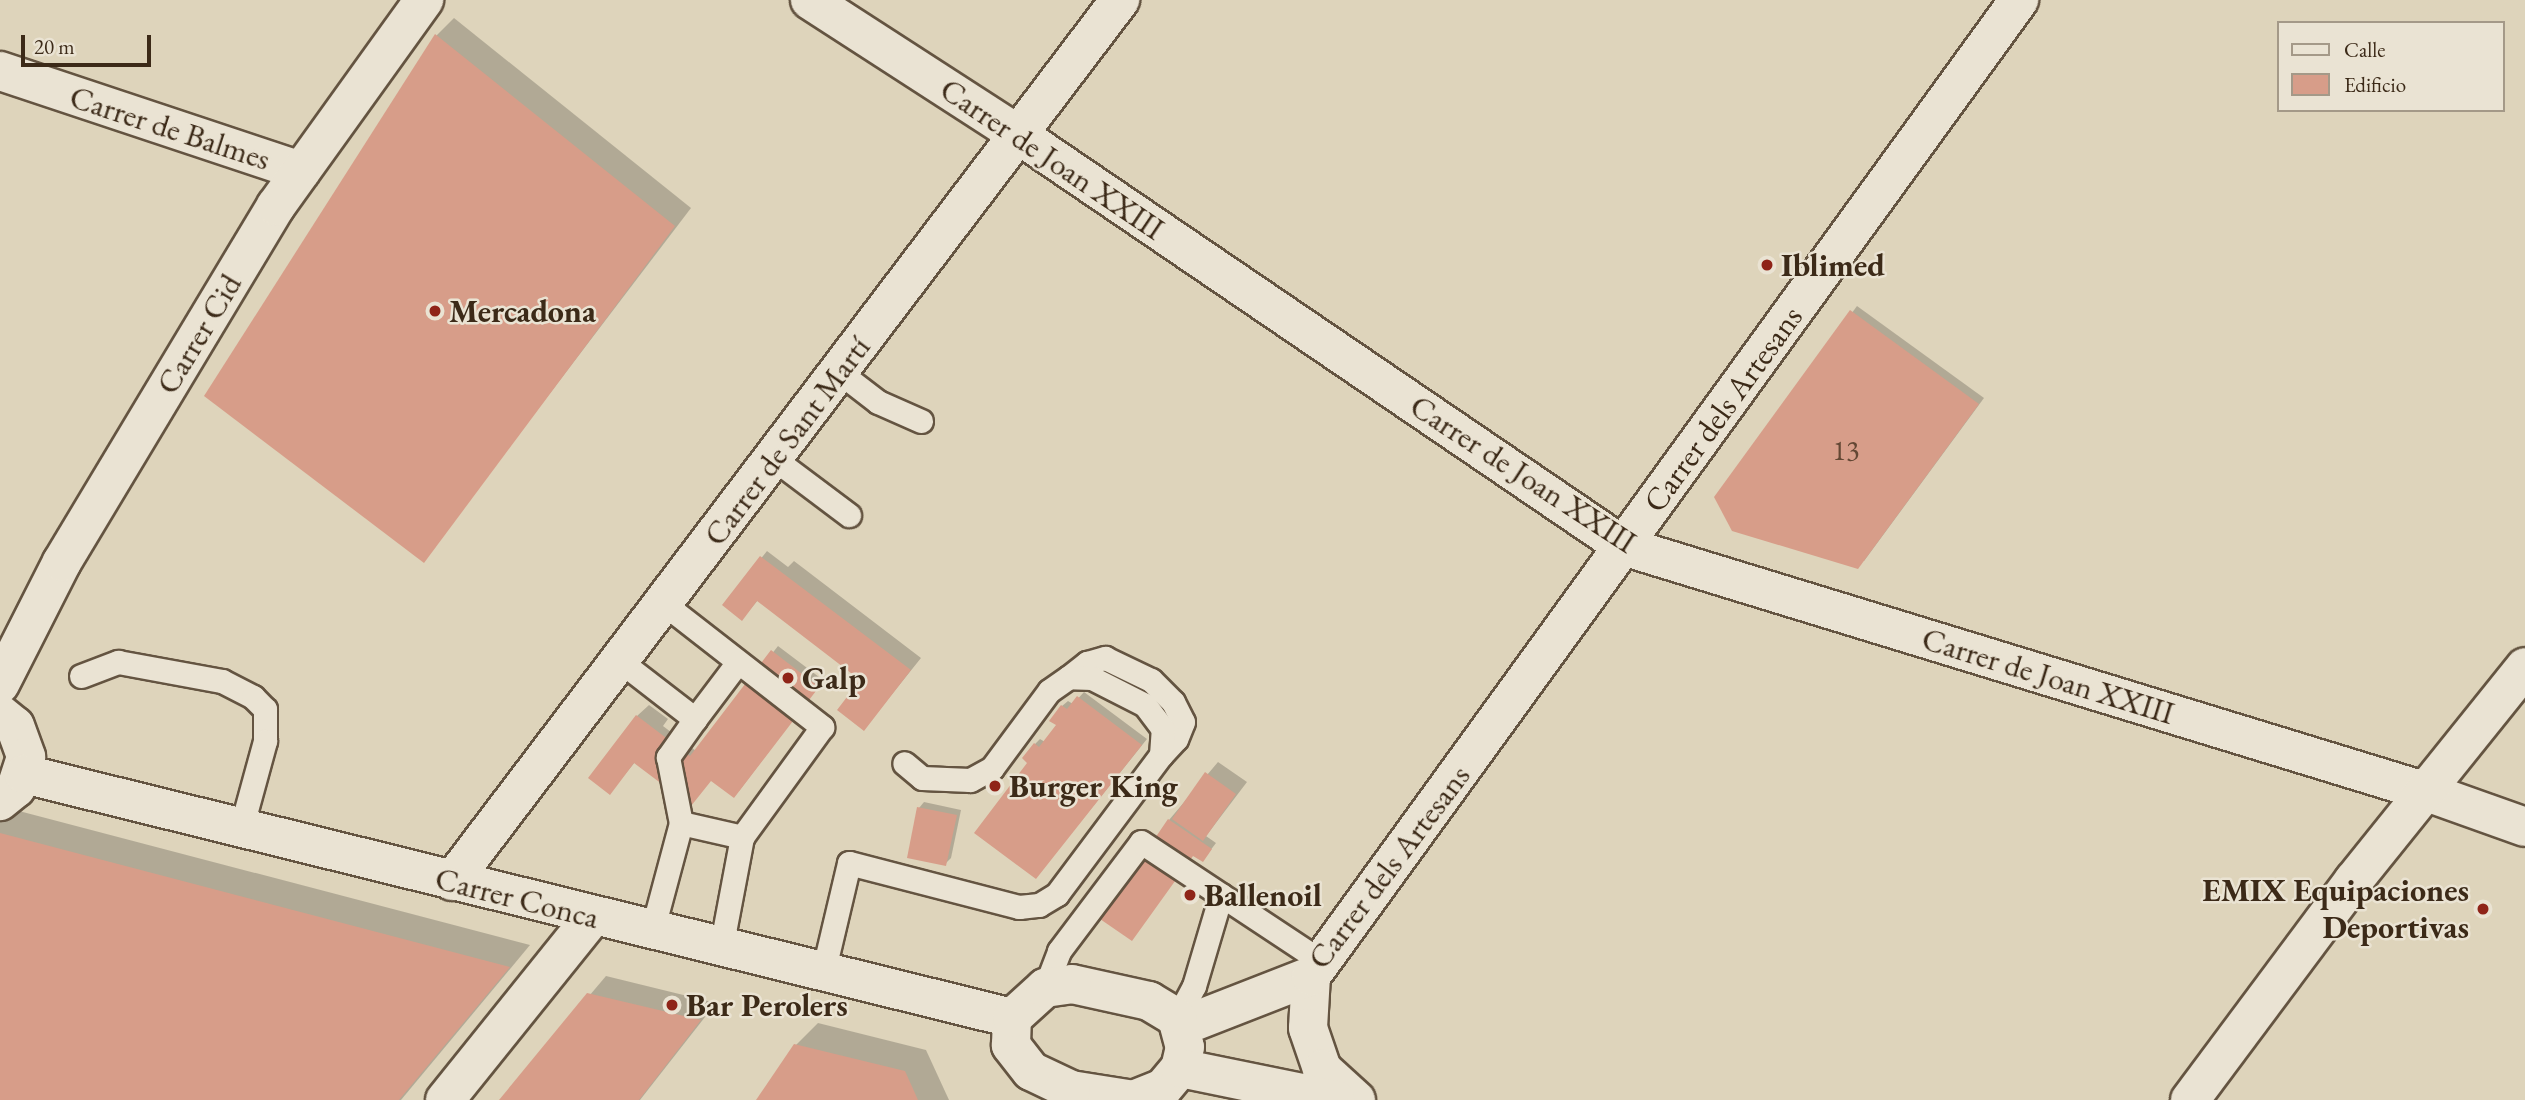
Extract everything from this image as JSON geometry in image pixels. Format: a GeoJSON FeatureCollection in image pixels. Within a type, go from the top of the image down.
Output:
{"type":"FeatureCollection","features":[{"type":"Feature","properties":{"kind":"street","name":"Carrer Cid"},"geometry":{"type":"LineString","coordinates":[[0,684],[62,562],[301,171],[424,0]]}},
{"type":"Feature","properties":{"kind":"street","name":"Carrer de Joan XXIII"},"geometry":{"type":"LineString","coordinates":[[810,0],[1019,135],[1623,546],[2424,791],[2525,827]]}},
{"type":"Feature","properties":{"kind":"street","name":"Carrer de Sant Martí"},"geometry":{"type":"LineString","coordinates":[[452,881],[1119,0]]}},
{"type":"Feature","properties":{"kind":"street","name":"Carrer dels Artesans"},"geometry":{"type":"LineString","coordinates":[[1179,1022],[1316,969],[2019,0]]}},
{"type":"Feature","properties":{"kind":"street","name":"Carrer de Balmes"},"geometry":{"type":"LineString","coordinates":[[0,71],[301,171]]}},
{"type":"Feature","properties":{"kind":"street"},"geometry":{"type":"LineString","coordinates":[[2190,1100],[2424,791],[2525,667]]}},
{"type":"Feature","properties":{"kind":"street"},"geometry":{"type":"LineString","coordinates":[[0,713],[23,741],[12,787]]}},
{"type":"Feature","properties":{"kind":"street","name":"Carrer Conca"},"geometry":{"type":"LineString","coordinates":[[12,787],[241,829],[1012,1018]]}},
{"type":"Feature","properties":{"kind":"street"},"geometry":{"type":"LineString","coordinates":[[445,1100],[592,917]]}},
{"type":"Feature","properties":{"kind":"street"},"geometry":{"type":"LineString","coordinates":[[1316,969],[1308,1028],[1322,1069],[1356,1100]]}},
{"type":"Feature","properties":{"kind":"street"},"geometry":{"type":"LineString","coordinates":[[1072,984],[1149,1001],[1179,1022],[1185,1047],[1180,1068],[1163,1088],[1134,1100],[1068,1095],[1031,1071],[1011,1045],[1012,1018],[1045,988],[1072,984]]}},
{"type":"Feature","properties":{"kind":"street"},"geometry":{"type":"LineString","coordinates":[[1180,1068],[1336,1100]]}},
{"type":"Feature","properties":{"kind":"lane"},"geometry":{"type":"LineString","coordinates":[[839,372],[878,402],[921,421]]}},
{"type":"Feature","properties":{"kind":"lane"},"geometry":{"type":"LineString","coordinates":[[773,458],[849,515]]}},
{"type":"Feature","properties":{"kind":"lane"},"geometry":{"type":"LineString","coordinates":[[663,603],[822,727],[742,836],[721,948]]}},
{"type":"Feature","properties":{"kind":"lane"},"geometry":{"type":"LineString","coordinates":[[620,661],[695,719]]}},
{"type":"Feature","properties":{"kind":"lane"},"geometry":{"type":"LineString","coordinates":[[81,676],[118,662],[222,681],[253,697],[265,709],[265,741],[241,829]]}},
{"type":"Feature","properties":{"kind":"lane"},"geometry":{"type":"LineString","coordinates":[[652,931],[681,823],[668,757],[738,662]]}},
{"type":"Feature","properties":{"kind":"lane"},"geometry":{"type":"LineString","coordinates":[[822,973],[849,863],[1020,907],[1039,905],[1057,894],[1161,755],[1163,729],[1145,705],[1092,678],[1069,677],[1049,691],[992,768],[970,780],[922,778],[904,763]]}},
{"type":"Feature","properties":{"kind":"lane"},"geometry":{"type":"LineString","coordinates":[[681,823],[742,836]]}},
{"type":"Feature","properties":{"kind":"lane"},"geometry":{"type":"LineString","coordinates":[[1045,988],[1059,951],[1141,842],[1221,895],[1316,969]]}},
{"type":"Feature","properties":{"kind":"lane"},"geometry":{"type":"LineString","coordinates":[[1179,1022],[1194,986],[1221,895]]}},
{"type":"Feature","properties":{"kind":"building","name":"Mercadona"},"geometry":{"type":"Polygon","coordinates":[[[435,34],[675,226],[424,563],[204,396],[435,34]]]}},
{"type":"Feature","properties":{"kind":"building"},"geometry":{"type":"Polygon","coordinates":[[[1850,310],[1979,404],[1858,569],[1732,531],[1714,497],[1850,310]]]}},
{"type":"Feature","properties":{"kind":"building"},"geometry":{"type":"Polygon","coordinates":[[[760,556],[911,670],[864,731],[837,710],[860,680],[757,601],[742,621],[722,605],[760,556]]]}},
{"type":"Feature","properties":{"kind":"building"},"geometry":{"type":"Polygon","coordinates":[[[771,650],[819,687],[734,798],[711,781],[691,806],[634,763],[610,795],[588,778],[636,715],[690,756],[771,650]]]}},
{"type":"Feature","properties":{"kind":"building"},"geometry":{"type":"Polygon","coordinates":[[[1077,696],[1142,745],[1036,879],[974,833],[1027,763],[1022,758],[1034,743],[1039,747],[1056,725],[1049,721],[1061,705],[1067,709],[1077,696]]]}},
{"type":"Feature","properties":{"kind":"building"},"geometry":{"type":"Polygon","coordinates":[[[1205,772],[1236,794],[1203,841],[1172,819],[1205,772]]]}},
{"type":"Feature","properties":{"kind":"building"},"geometry":{"type":"Polygon","coordinates":[[[917,807],[957,815],[946,866],[907,858],[917,807]]]}},
{"type":"Feature","properties":{"kind":"building"},"geometry":{"type":"Polygon","coordinates":[[[1168,819],[1212,849],[1203,862],[1193,856],[1132,941],[1100,919],[1168,819]]]}},
{"type":"Feature","properties":{"kind":"building"},"geometry":{"type":"Polygon","coordinates":[[[0,833],[510,967],[399,1100],[0,1100],[0,833]]]}},
{"type":"Feature","properties":{"kind":"building"},"geometry":{"type":"Polygon","coordinates":[[[587,993],[701,1020],[639,1100],[499,1100],[587,993]]]}},
{"type":"Feature","properties":{"kind":"building"},"geometry":{"type":"Polygon","coordinates":[[[794,1044],[905,1071],[918,1100],[756,1100],[794,1044]]]}},
{"type":"Feature","properties":{"kind":"place","name":"Iblimed"},"geometry":{"type":"Point","coordinates":[1767,265]}},
{"type":"Feature","properties":{"kind":"place","name":"Mercadona"},"geometry":{"type":"Point","coordinates":[435,311]}},
{"type":"Feature","properties":{"kind":"place","name":"Galp"},"geometry":{"type":"Point","coordinates":[788,678]}},
{"type":"Feature","properties":{"kind":"place","name":"Burger King"},"geometry":{"type":"Point","coordinates":[995,786]}},
{"type":"Feature","properties":{"kind":"place","name":"Ballenoil"},"geometry":{"type":"Point","coordinates":[1190,895]}},
{"type":"Feature","properties":{"kind":"place","name":"EMIX Equipaciones Deportivas"},"geometry":{"type":"Point","coordinates":[2483,909]}},
{"type":"Feature","properties":{"kind":"place","name":"Bar Perolers"},"geometry":{"type":"Point","coordinates":[672,1005]}}]}
